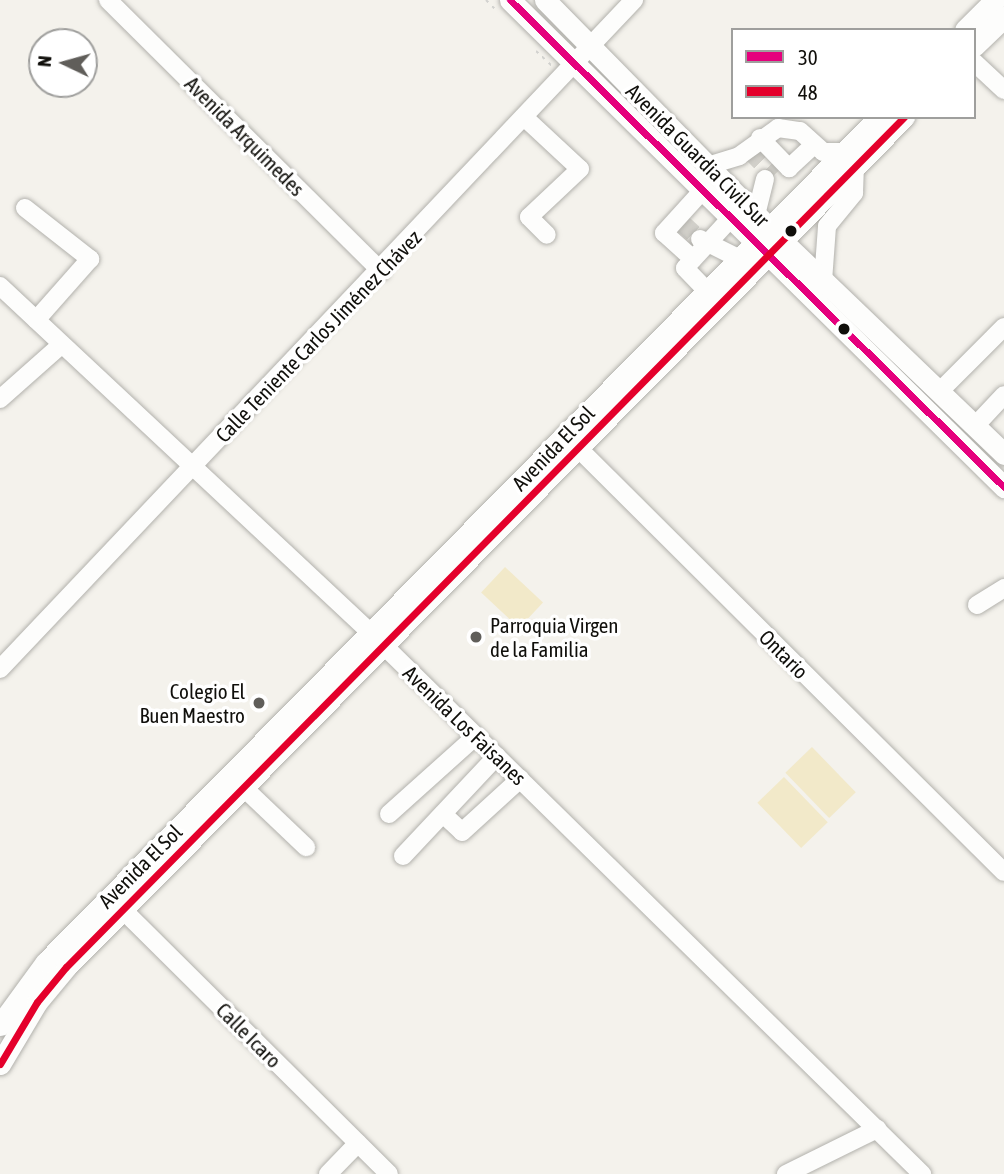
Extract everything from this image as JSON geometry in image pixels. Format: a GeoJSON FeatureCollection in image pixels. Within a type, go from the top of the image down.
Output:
{"type":"FeatureCollection","features":[{"type":"Feature","properties":{"kind":"main road","name":"Avenida Guardia Civil Sur"},"geometry":{"type":"LineString","coordinates":[[510,0],[731,218],[767,236],[823,281],[1004,454]]}},
{"type":"Feature","properties":{"kind":"main road","name":"Avenida Guardia Civil Sur"},"geometry":{"type":"LineString","coordinates":[[545,0],[707,166],[767,236],[1004,487]]}},
{"type":"Feature","properties":{"kind":"main road"},"geometry":{"type":"LineString","coordinates":[[967,28],[995,0]]}},
{"type":"Feature","properties":{"kind":"main road"},"geometry":{"type":"LineString","coordinates":[[976,44],[1004,17]]}},
{"type":"Feature","properties":{"kind":"main road","name":"Avenida El Sol"},"geometry":{"type":"LineString","coordinates":[[850,160],[878,119]]}},
{"type":"Feature","properties":{"kind":"main road","name":"Avenida El Sol"},"geometry":{"type":"LineString","coordinates":[[705,303],[740,260],[850,160],[901,119]]}},
{"type":"Feature","properties":{"kind":"main road","name":"Avenida El Sol"},"geometry":{"type":"LineString","coordinates":[[0,1064],[37,1002],[116,903],[378,640],[767,236]]}},
{"type":"Feature","properties":{"kind":"main road","name":"Avenida El Sol"},"geometry":{"type":"LineString","coordinates":[[0,1025],[46,962],[244,788],[378,640]]}},
{"type":"Feature","properties":{"kind":"street","name":"Avenida Arquimedes"},"geometry":{"type":"LineString","coordinates":[[108,0],[381,271]]}},
{"type":"Feature","properties":{"kind":"street","name":"Calle Teniente Carlos Jiménez Chávez"},"geometry":{"type":"LineString","coordinates":[[0,669],[381,271],[634,0]]}},
{"type":"Feature","properties":{"kind":"street"},"geometry":{"type":"LineString","coordinates":[[976,64],[1004,90]]}},
{"type":"Feature","properties":{"kind":"street"},"geometry":{"type":"LineString","coordinates":[[524,117],[580,169],[529,217],[547,235]]}},
{"type":"Feature","properties":{"kind":"street"},"geometry":{"type":"LineString","coordinates":[[707,166],[739,156],[771,130],[787,128],[800,131],[823,152],[850,160],[854,193],[827,226],[823,281]]}},
{"type":"Feature","properties":{"kind":"street"},"geometry":{"type":"LineString","coordinates":[[760,138],[776,174],[767,236]]}},
{"type":"Feature","properties":{"kind":"street"},"geometry":{"type":"LineString","coordinates":[[776,174],[814,145]]}},
{"type":"Feature","properties":{"kind":"street"},"geometry":{"type":"LineString","coordinates":[[693,259],[664,233],[703,190]]}},
{"type":"Feature","properties":{"kind":"street"},"geometry":{"type":"LineString","coordinates":[[25,208],[90,259],[36,320]]}},
{"type":"Feature","properties":{"kind":"street"},"geometry":{"type":"LineString","coordinates":[[705,303],[685,268],[702,241],[731,218]]}},
{"type":"Feature","properties":{"kind":"street"},"geometry":{"type":"LineString","coordinates":[[702,241],[740,260]]}},
{"type":"Feature","properties":{"kind":"street","name":"Avenida Los Faisanes"},"geometry":{"type":"LineString","coordinates":[[0,286],[378,640],[922,1174]]}},
{"type":"Feature","properties":{"kind":"street"},"geometry":{"type":"LineString","coordinates":[[939,392],[1004,327]]}},
{"type":"Feature","properties":{"kind":"street"},"geometry":{"type":"LineString","coordinates":[[0,399],[61,345]]}},
{"type":"Feature","properties":{"kind":"street"},"geometry":{"type":"LineString","coordinates":[[975,426],[1004,395]]}},
{"type":"Feature","properties":{"kind":"street","name":"Ontario"},"geometry":{"type":"LineString","coordinates":[[571,442],[1004,872]]}},
{"type":"Feature","properties":{"kind":"street"},"geometry":{"type":"LineString","coordinates":[[977,605],[1004,588]]}},
{"type":"Feature","properties":{"kind":"street"},"geometry":{"type":"LineString","coordinates":[[389,814],[476,736]]}},
{"type":"Feature","properties":{"kind":"street"},"geometry":{"type":"LineString","coordinates":[[403,856],[497,756]]}},
{"type":"Feature","properties":{"kind":"street"},"geometry":{"type":"LineString","coordinates":[[443,814],[462,832],[520,779]]}},
{"type":"Feature","properties":{"kind":"street"},"geometry":{"type":"LineString","coordinates":[[244,788],[306,847]]}},
{"type":"Feature","properties":{"kind":"street","name":"Calle Icaro"},"geometry":{"type":"LineString","coordinates":[[116,903],[389,1174]]}},
{"type":"Feature","properties":{"kind":"street"},"geometry":{"type":"LineString","coordinates":[[786,1174],[877,1129]]}},
{"type":"Feature","properties":{"kind":"street"},"geometry":{"type":"LineString","coordinates":[[328,1174],[358,1143]]}},
{"type":"Feature","properties":{"kind":"shaded area"},"geometry":{"type":"Polygon","coordinates":[[[505,567],[543,602],[519,628],[481,593],[505,567]]]}},
{"type":"Feature","properties":{"kind":"shaded area"},"geometry":{"type":"Polygon","coordinates":[[[812,747],[856,792],[829,818],[785,773],[812,747]]]}},
{"type":"Feature","properties":{"kind":"shaded area"},"geometry":{"type":"Polygon","coordinates":[[[784,777],[828,822],[801,848],[757,803],[784,777]]]}},
{"type":"Feature","properties":{"kind":"tunnel"},"geometry":{"type":"LineString","coordinates":[[748,149],[774,176]]}},
{"type":"Feature","properties":{"kind":"tunnel"},"geometry":{"type":"LineString","coordinates":[[680,221],[697,237]]}},
{"type":"Feature","properties":{"kind":"transit line","name":"30"},"geometry":{"type":"LineString","coordinates":[[510,0],[1004,487]]}},
{"type":"Feature","properties":{"kind":"transit line","name":"48"},"geometry":{"type":"LineString","coordinates":[[0,1064],[37,1002],[66,967],[902,119]]}},
{"type":"Feature","properties":{"kind":"place","name":"Parroquia Virgen de la Familia"},"geometry":{"type":"Point","coordinates":[476,637]}},
{"type":"Feature","properties":{"kind":"place","name":"Colegio El Buen Maestro"},"geometry":{"type":"Point","coordinates":[259,703]}}]}
